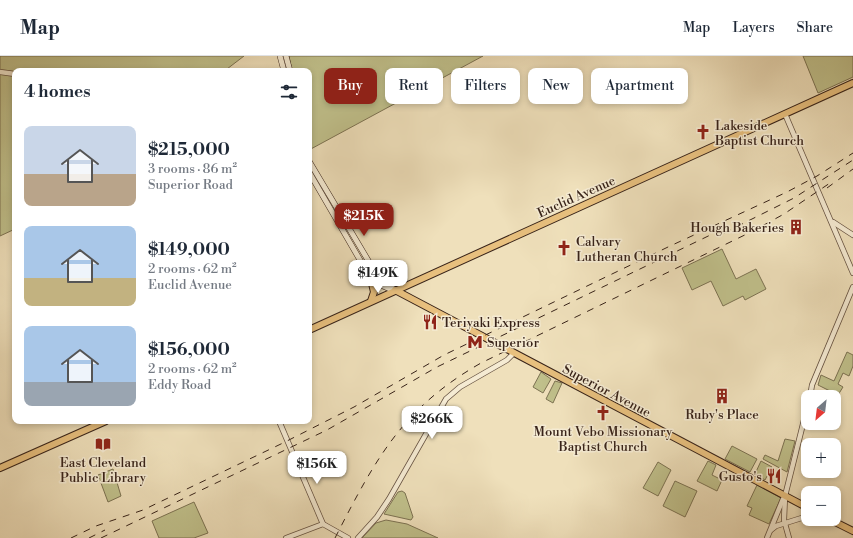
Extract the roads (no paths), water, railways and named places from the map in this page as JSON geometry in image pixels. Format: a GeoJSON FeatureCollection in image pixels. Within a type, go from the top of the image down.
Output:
{"type":"FeatureCollection","features":[{"type":"Feature","properties":{"kind":"main road"},"geometry":{"type":"LineString","coordinates":[[280,56],[284,68]]}},
{"type":"Feature","properties":{"kind":"main road"},"geometry":{"type":"LineString","coordinates":[[286,56],[290,68]]}},
{"type":"Feature","properties":{"kind":"main road","name":"Euclid Avenue"},"geometry":{"type":"LineString","coordinates":[[312,329],[853,83]]}},
{"type":"Feature","properties":{"kind":"main road"},"geometry":{"type":"LineString","coordinates":[[312,166],[375,272],[381,280],[395,290]]}},
{"type":"Feature","properties":{"kind":"main road"},"geometry":{"type":"LineString","coordinates":[[312,177],[371,279],[374,292],[371,301]]}},
{"type":"Feature","properties":{"kind":"main road"},"geometry":{"type":"LineString","coordinates":[[371,279],[378,284],[395,290]]}},
{"type":"Feature","properties":{"kind":"main road","name":"Superior Avenue"},"geometry":{"type":"LineString","coordinates":[[395,290],[801,504]]}},
{"type":"Feature","properties":{"kind":"main road"},"geometry":{"type":"LineString","coordinates":[[0,468],[99,424]]}},
{"type":"Feature","properties":{"kind":"main road"},"geometry":{"type":"LineString","coordinates":[[841,525],[853,531]]}},
{"type":"Feature","properties":{"kind":"street"},"geometry":{"type":"LineString","coordinates":[[0,72],[12,74]]}},
{"type":"Feature","properties":{"kind":"street"},"geometry":{"type":"LineString","coordinates":[[785,114],[833,222],[853,273]]}},
{"type":"Feature","properties":{"kind":"street"},"geometry":{"type":"LineString","coordinates":[[833,222],[853,235]]}},
{"type":"Feature","properties":{"kind":"street"},"geometry":{"type":"LineString","coordinates":[[811,390],[853,287]]}},
{"type":"Feature","properties":{"kind":"street"},"geometry":{"type":"LineString","coordinates":[[358,538],[389,499],[446,398],[460,387],[507,360],[514,353]]}},
{"type":"Feature","properties":{"kind":"street"},"geometry":{"type":"LineString","coordinates":[[280,424],[323,524],[348,538]]}},
{"type":"Feature","properties":{"kind":"street"},"geometry":{"type":"LineString","coordinates":[[767,538],[785,496],[802,430]]}},
{"type":"Feature","properties":{"kind":"street"},"geometry":{"type":"LineString","coordinates":[[785,496],[785,523],[789,538]]}},
{"type":"Feature","properties":{"kind":"street"},"geometry":{"type":"LineString","coordinates":[[769,533],[774,527],[801,518]]}},
{"type":"Feature","properties":{"kind":"street"},"geometry":{"type":"LineString","coordinates":[[286,538],[323,524]]}},
{"type":"Feature","properties":{"kind":"railway"},"geometry":{"type":"LineString","coordinates":[[71,538],[96,526],[143,510],[283,443],[354,407],[444,355],[668,247],[787,192],[817,176],[853,153]]}},
{"type":"Feature","properties":{"kind":"railway"},"geometry":{"type":"LineString","coordinates":[[724,233],[794,198],[853,160]]}},
{"type":"Feature","properties":{"kind":"railway"},"geometry":{"type":"LineString","coordinates":[[827,188],[853,169]]}},
{"type":"Feature","properties":{"kind":"railway"},"geometry":{"type":"LineString","coordinates":[[335,538],[364,484],[393,438],[430,398],[454,380],[481,363],[753,231],[784,214],[830,183]]}},
{"type":"Feature","properties":{"kind":"railway"},"geometry":{"type":"LineString","coordinates":[[101,538],[327,430],[437,367],[729,226]]}},
{"type":"Feature","properties":{"kind":"railway"},"geometry":{"type":"LineString","coordinates":[[89,538],[105,530]]}},
{"type":"Feature","properties":{"kind":"place","name":"Lakeside Baptist Church"},"geometry":{"type":"Point","coordinates":[703,132]}},
{"type":"Feature","properties":{"kind":"place","name":"Hough Bakeries"},"geometry":{"type":"Point","coordinates":[796,227]}},
{"type":"Feature","properties":{"kind":"place","name":"Calvary Lutheran Church"},"geometry":{"type":"Point","coordinates":[564,248]}},
{"type":"Feature","properties":{"kind":"place","name":"Teriyaki Express"},"geometry":{"type":"Point","coordinates":[430,322]}},
{"type":"Feature","properties":{"kind":"place","name":"Superior"},"geometry":{"type":"Point","coordinates":[475,342]}},
{"type":"Feature","properties":{"kind":"place","name":"Ruby's Place"},"geometry":{"type":"Point","coordinates":[722,396]}},
{"type":"Feature","properties":{"kind":"place","name":"Mount Vebo Missionary Baptist Church"},"geometry":{"type":"Point","coordinates":[603,413]}},
{"type":"Feature","properties":{"kind":"place","name":"East Cleveland Public Library"},"geometry":{"type":"Point","coordinates":[103,444]}},
{"type":"Feature","properties":{"kind":"place","name":"Gusto's"},"geometry":{"type":"Point","coordinates":[774,476]}}]}
